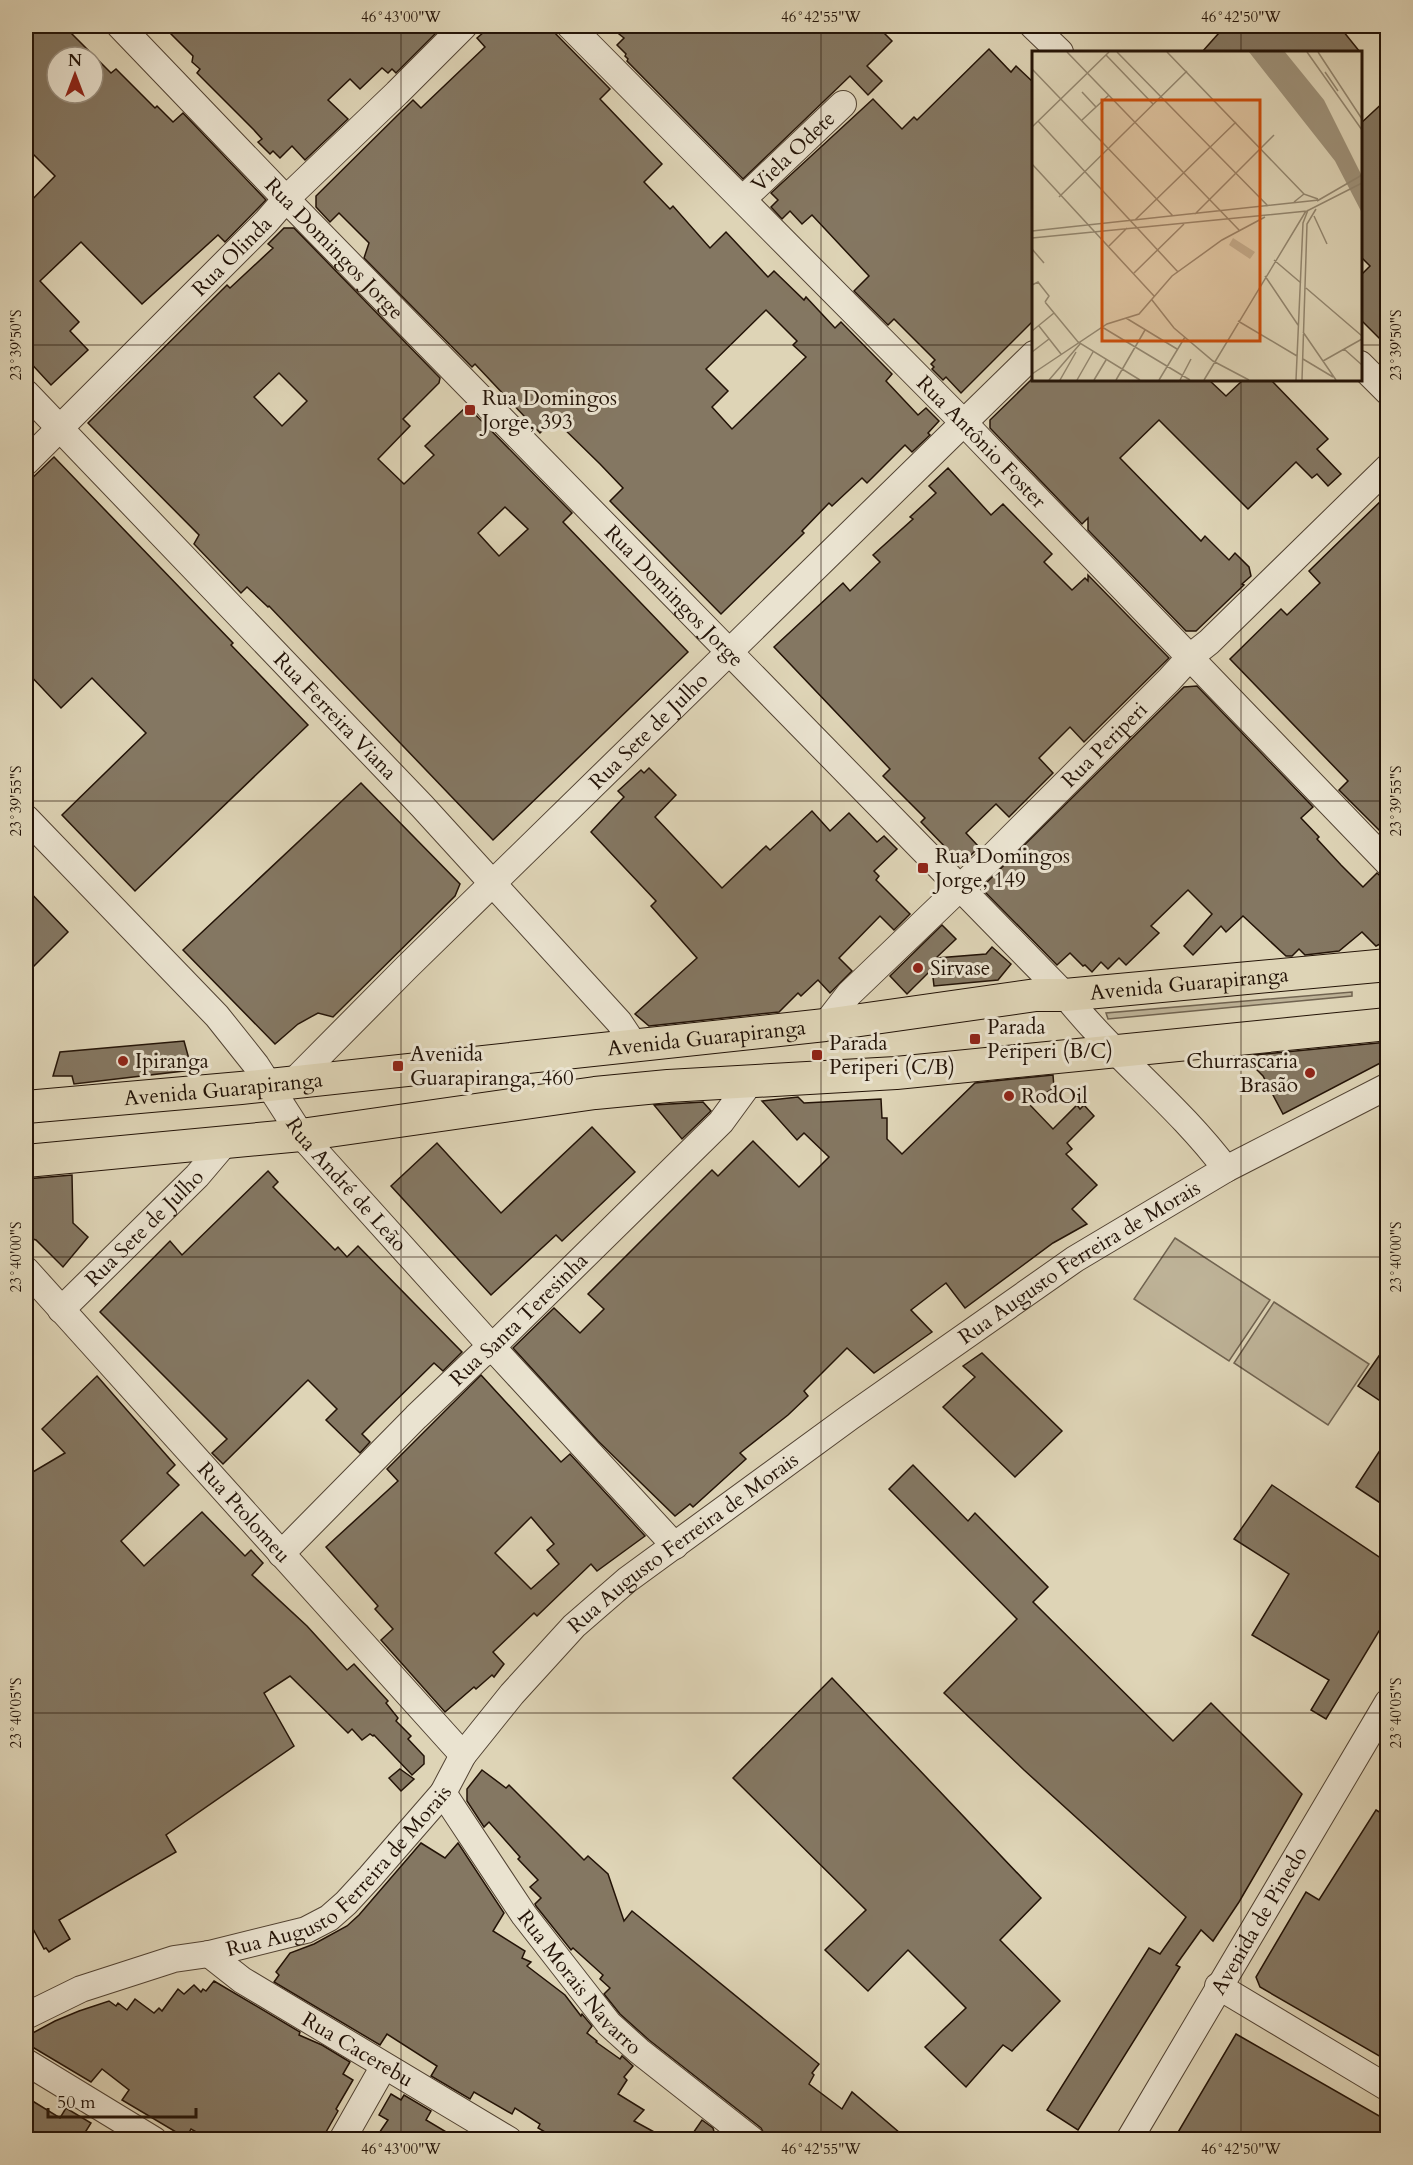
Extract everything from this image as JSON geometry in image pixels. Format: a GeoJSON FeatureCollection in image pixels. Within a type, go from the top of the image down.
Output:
{"type":"FeatureCollection","features":[{"type":"Feature","properties":{"kind":"main road","name":"Avenida Guarapiranga"},"geometry":{"type":"LineString","coordinates":[[26,1107],[280,1084],[825,1025],[1036,995],[1065,995],[1388,965]]}},
{"type":"Feature","properties":{"kind":"main road","name":"Avenida Guarapiranga"},"geometry":{"type":"LineString","coordinates":[[26,1161],[302,1135],[595,1093],[668,1086],[896,1073],[1388,1024]]}},
{"type":"Feature","properties":{"kind":"street","name":"Rua Domingos Jorge"},"geometry":{"type":"LineString","coordinates":[[120,26],[286,199],[1065,995],[1114,1051],[1202,1138],[1226,1169]]}},
{"type":"Feature","properties":{"kind":"street","name":"Rua Antônio Foster"},"geometry":{"type":"LineString","coordinates":[[570,26],[964,423],[1388,862]]}},
{"type":"Feature","properties":{"kind":"street"},"geometry":{"type":"LineString","coordinates":[[1034,26],[1059,51]]}},
{"type":"Feature","properties":{"kind":"street","name":"Rua Olinda"},"geometry":{"type":"LineString","coordinates":[[26,462],[258,230],[286,199],[397,93],[454,29]]}},
{"type":"Feature","properties":{"kind":"street","name":"Viela Odete"},"geometry":{"type":"LineString","coordinates":[[743,199],[843,104]]}},
{"type":"Feature","properties":{"kind":"street","name":"Rua Sete de Julho"},"geometry":{"type":"LineString","coordinates":[[280,1084],[492,883],[1032,356]]}},
{"type":"Feature","properties":{"kind":"street"},"geometry":{"type":"LineString","coordinates":[[1362,366],[1388,392]]}},
{"type":"Feature","properties":{"kind":"street","name":"Rua Ferreira Viana"},"geometry":{"type":"LineString","coordinates":[[26,393],[422,806],[619,1022],[635,1046]]}},
{"type":"Feature","properties":{"kind":"street","name":"Rua Periperi"},"geometry":{"type":"LineString","coordinates":[[825,1025],[849,994],[992,857],[1190,657],[1209,642],[1388,467]]}},
{"type":"Feature","properties":{"kind":"street","name":"Rua André de Leão"},"geometry":{"type":"LineString","coordinates":[[26,818],[217,1016],[256,1065],[280,1084],[302,1135],[675,1546]]}},
{"type":"Feature","properties":{"kind":"street","name":"Rua Santa Teresinha"},"geometry":{"type":"LineString","coordinates":[[280,1554],[416,1417],[492,1347],[721,1122],[751,1081]]}},
{"type":"Feature","properties":{"kind":"street","name":"Rua Augusto Ferreira de Morais"},"geometry":{"type":"LineString","coordinates":[[26,2016],[81,1989],[174,1959],[209,1954],[306,1930],[329,1918],[354,1894],[443,1793],[463,1755],[512,1694],[574,1626],[627,1580],[850,1417],[1075,1258],[1226,1169],[1388,1086]]}},
{"type":"Feature","properties":{"kind":"street","name":"Rua Sete de Julho"},"geometry":{"type":"LineString","coordinates":[[61,1310],[197,1176],[225,1143]]}},
{"type":"Feature","properties":{"kind":"street","name":"Rua Ptolomeu"},"geometry":{"type":"LineString","coordinates":[[26,1270],[463,1755]]}},
{"type":"Feature","properties":{"kind":"street","name":"Avenida de Pinedo"},"geometry":{"type":"LineString","coordinates":[[1129,2139],[1388,1702]]}},
{"type":"Feature","properties":{"kind":"street","name":"Rua Morais Navarro"},"geometry":{"type":"LineString","coordinates":[[443,1793],[524,1915],[609,2024],[741,2136]]}},
{"type":"Feature","properties":{"kind":"street","name":"Rua Cacerebu"},"geometry":{"type":"LineString","coordinates":[[209,1954],[242,1980],[509,2139]]}},
{"type":"Feature","properties":{"kind":"street"},"geometry":{"type":"LineString","coordinates":[[1218,1986],[1388,2088]]}},
{"type":"Feature","properties":{"kind":"street"},"geometry":{"type":"LineString","coordinates":[[26,2062],[154,2139]]}},
{"type":"Feature","properties":{"kind":"street"},"geometry":{"type":"LineString","coordinates":[[342,2139],[384,2066]]}},
{"type":"Feature","properties":{"kind":"shaded area"},"geometry":{"type":"Polygon","coordinates":[[[1352,992],[1352,996],[1108,1019],[1106,1013],[1352,992]]]}},
{"type":"Feature","properties":{"kind":"shaded area"},"geometry":{"type":"Polygon","coordinates":[[[1175,1238],[1270,1300],[1229,1361],[1134,1299],[1175,1238]]]}},
{"type":"Feature","properties":{"kind":"shaded area"},"geometry":{"type":"Polygon","coordinates":[[[1274,1302],[1369,1364],[1328,1425],[1234,1363],[1274,1302]]]}},
{"type":"Feature","properties":{"kind":"building"},"geometry":{"type":"Polygon","coordinates":[[[26,26],[64,26],[83,45],[45,45],[45,105],[105,105],[105,67],[111,73],[116,69],[155,108],[157,106],[173,122],[183,113],[266,200],[225,242],[218,235],[142,304],[81,242],[40,281],[79,322],[70,331],[88,350],[51,385],[26,358],[26,206],[55,176],[26,147],[26,26]]]}},
{"type":"Feature","properties":{"kind":"building"},"geometry":{"type":"Polygon","coordinates":[[[163,26],[429,26],[436,33],[396,73],[392,69],[388,73],[382,68],[360,89],[350,79],[328,100],[348,119],[305,160],[292,146],[280,158],[273,151],[270,154],[258,142],[262,139],[254,130],[197,73],[200,69],[192,62],[193,56],[163,26]]]}},
{"type":"Feature","properties":{"kind":"building"},"geometry":{"type":"Polygon","coordinates":[[[491,26],[548,26],[610,89],[600,99],[662,164],[644,182],[670,209],[673,206],[710,248],[726,232],[768,277],[774,271],[804,300],[806,297],[835,328],[841,322],[892,374],[886,381],[918,415],[926,408],[939,421],[928,433],[930,435],[912,452],[905,445],[867,483],[862,478],[832,506],[829,503],[802,531],[804,533],[721,614],[610,501],[623,488],[600,464],[554,419],[540,433],[475,364],[472,367],[364,258],[369,243],[339,213],[330,222],[316,207],[316,196],[413,100],[421,108],[485,47],[477,38],[491,26]],[[766,310],[706,369],[728,391],[712,407],[732,429],[806,357],[793,345],[797,341],[766,310]]]}},
{"type":"Feature","properties":{"kind":"building"},"geometry":{"type":"Polygon","coordinates":[[[628,26],[702,26],[710,33],[717,26],[877,26],[892,41],[867,66],[882,81],[868,95],[850,76],[743,179],[627,61],[626,54],[617,45],[624,38],[619,34],[628,26]]]}},
{"type":"Feature","properties":{"kind":"building"},"geometry":{"type":"Polygon","coordinates":[[[1209,26],[1339,26],[1359,51],[1203,51],[1218,34],[1209,26]]]}},
{"type":"Feature","properties":{"kind":"building"},"geometry":{"type":"Polygon","coordinates":[[[989,49],[1011,72],[1016,66],[1032,81],[1032,322],[961,393],[946,377],[943,380],[932,369],[934,367],[931,364],[935,360],[894,319],[888,325],[854,291],[869,276],[812,215],[802,224],[790,211],[782,219],[771,207],[778,200],[771,193],[873,99],[902,129],[914,117],[917,120],[989,49]]]}},
{"type":"Feature","properties":{"kind":"building"},"geometry":{"type":"Polygon","coordinates":[[[1388,98],[1388,347],[1362,321],[1362,274],[1370,266],[1362,258],[1362,122],[1388,98]]]}},
{"type":"Feature","properties":{"kind":"building"},"geometry":{"type":"Polygon","coordinates":[[[284,228],[294,228],[440,378],[439,383],[403,419],[410,426],[378,459],[404,484],[434,455],[425,446],[467,406],[572,513],[563,522],[688,652],[493,840],[269,606],[247,587],[241,593],[194,544],[199,535],[88,423],[227,285],[230,288],[273,248],[268,244],[284,228]],[[279,373],[254,397],[282,426],[307,401],[279,373]],[[505,507],[478,533],[499,556],[528,529],[505,507]]]}},
{"type":"Feature","properties":{"kind":"building"},"geometry":{"type":"Polygon","coordinates":[[[1031,380],[1210,381],[1226,396],[1242,381],[1272,381],[1328,439],[1317,449],[1341,474],[1328,486],[1317,474],[1312,478],[1296,462],[1248,509],[1159,420],[1120,458],[1201,541],[1205,536],[1229,560],[1235,553],[1249,567],[1251,576],[1242,584],[1244,585],[1196,631],[1186,631],[1088,530],[1088,518],[1082,524],[990,428],[990,420],[1031,380]]]}},
{"type":"Feature","properties":{"kind":"building"},"geometry":{"type":"Polygon","coordinates":[[[54,457],[233,643],[231,645],[308,725],[135,891],[62,815],[146,733],[92,678],[61,708],[26,671],[26,484],[54,457]]]}},
{"type":"Feature","properties":{"kind":"building"},"geometry":{"type":"Polygon","coordinates":[[[948,468],[991,515],[1003,504],[1052,554],[1044,562],[1072,590],[1085,578],[1088,581],[1088,575],[1169,658],[1084,742],[1070,727],[1039,758],[1053,773],[1009,817],[996,804],[966,833],[979,847],[963,863],[956,863],[948,854],[950,852],[921,822],[925,818],[883,776],[890,769],[774,647],[843,583],[850,591],[880,562],[873,555],[913,519],[910,517],[936,493],[929,486],[948,468]]]}},
{"type":"Feature","properties":{"kind":"building"},"geometry":{"type":"Polygon","coordinates":[[[1388,494],[1388,839],[1339,790],[1348,781],[1230,659],[1281,609],[1287,615],[1320,583],[1309,571],[1388,494]]]}},
{"type":"Feature","properties":{"kind":"building"},"geometry":{"type":"Polygon","coordinates":[[[1197,686],[1313,807],[1301,818],[1341,865],[1363,887],[1377,873],[1388,883],[1388,940],[1376,946],[1362,932],[1339,951],[1305,955],[1299,949],[1292,956],[1286,956],[1243,916],[1226,932],[1221,926],[1193,955],[1184,946],[1212,914],[1188,890],[1151,926],[1159,933],[1126,965],[1119,958],[1108,969],[1101,962],[1092,972],[1070,953],[1057,965],[984,891],[985,884],[1184,687],[1197,686]]]}},
{"type":"Feature","properties":{"kind":"building"},"geometry":{"type":"Polygon","coordinates":[[[649,768],[676,795],[655,817],[722,888],[766,846],[770,850],[812,811],[830,831],[849,813],[877,842],[884,836],[897,849],[874,871],[879,876],[876,880],[910,914],[894,930],[880,916],[839,958],[852,971],[830,993],[818,980],[801,996],[798,993],[779,1012],[649,1026],[635,1014],[697,958],[651,906],[656,901],[591,832],[624,797],[618,791],[641,770],[644,773],[649,768]]]}},
{"type":"Feature","properties":{"kind":"building"},"geometry":{"type":"Polygon","coordinates":[[[361,783],[460,884],[455,896],[333,1017],[318,1013],[298,1024],[275,1044],[183,950],[361,783]]]}},
{"type":"Feature","properties":{"kind":"building"},"geometry":{"type":"Polygon","coordinates":[[[26,888],[68,932],[26,974],[26,888]]]}},
{"type":"Feature","properties":{"kind":"building"},"geometry":{"type":"Polygon","coordinates":[[[942,925],[956,939],[936,958],[986,954],[992,947],[1011,964],[998,980],[934,986],[932,969],[907,994],[890,976],[942,925]]]}},
{"type":"Feature","properties":{"kind":"building","name":"Ipiranga"},"geometry":{"type":"Polygon","coordinates":[[[184,1041],[192,1070],[74,1084],[72,1076],[53,1076],[60,1052],[184,1041]]]}},
{"type":"Feature","properties":{"kind":"building","name":"Churrascaria Brasão"},"geometry":{"type":"Polygon","coordinates":[[[1388,1042],[1388,1059],[1283,1114],[1263,1076],[1256,1069],[1254,1058],[1254,1055],[1388,1042]]]}},
{"type":"Feature","properties":{"kind":"building"},"geometry":{"type":"Polygon","coordinates":[[[1053,1075],[1054,1088],[1029,1104],[1053,1129],[1077,1105],[1080,1109],[1084,1105],[1094,1116],[1067,1143],[1072,1149],[1066,1154],[1097,1185],[1072,1209],[1087,1224],[1053,1243],[965,1308],[946,1283],[911,1310],[932,1332],[874,1373],[847,1348],[804,1391],[808,1396],[740,1453],[746,1459],[693,1507],[690,1504],[675,1516],[598,1441],[513,1348],[554,1308],[580,1333],[604,1309],[588,1294],[712,1170],[718,1176],[753,1141],[799,1187],[829,1157],[804,1133],[797,1140],[762,1101],[798,1097],[804,1103],[881,1099],[882,1118],[887,1118],[887,1139],[902,1154],[975,1083],[1053,1075]]]}},
{"type":"Feature","properties":{"kind":"building"},"geometry":{"type":"Polygon","coordinates":[[[703,1102],[711,1111],[682,1139],[654,1105],[703,1102]]]}},
{"type":"Feature","properties":{"kind":"building"},"geometry":{"type":"Polygon","coordinates":[[[592,1127],[635,1172],[562,1241],[556,1235],[491,1295],[391,1186],[437,1143],[501,1213],[592,1127]]]}},
{"type":"Feature","properties":{"kind":"building"},"geometry":{"type":"Polygon","coordinates":[[[268,1171],[278,1182],[273,1187],[335,1250],[338,1247],[347,1257],[358,1246],[462,1352],[443,1371],[434,1363],[379,1417],[362,1434],[370,1442],[360,1453],[326,1420],[337,1409],[308,1380],[223,1464],[212,1453],[227,1439],[100,1312],[170,1241],[182,1255],[268,1171]]]}},
{"type":"Feature","properties":{"kind":"building"},"geometry":{"type":"Polygon","coordinates":[[[72,1175],[73,1223],[88,1237],[63,1267],[36,1240],[26,1237],[26,1179],[72,1175]]]}},
{"type":"Feature","properties":{"kind":"building"},"geometry":{"type":"Polygon","coordinates":[[[1388,1343],[1388,1406],[1358,1386],[1388,1343]]]}},
{"type":"Feature","properties":{"kind":"building"},"geometry":{"type":"Polygon","coordinates":[[[982,1353],[1062,1431],[1015,1477],[943,1407],[975,1377],[963,1366],[982,1353]]]}},
{"type":"Feature","properties":{"kind":"building"},"geometry":{"type":"Polygon","coordinates":[[[481,1375],[561,1462],[570,1454],[645,1536],[597,1571],[591,1564],[537,1616],[534,1613],[493,1652],[504,1664],[494,1677],[492,1675],[476,1689],[474,1687],[445,1712],[381,1640],[393,1629],[375,1609],[378,1606],[326,1547],[398,1481],[387,1469],[481,1375]],[[531,1517],[495,1553],[531,1589],[559,1564],[547,1550],[554,1544],[531,1517]]]}},
{"type":"Feature","properties":{"kind":"building"},"geometry":{"type":"Polygon","coordinates":[[[97,1376],[175,1465],[167,1473],[179,1485],[121,1541],[144,1566],[202,1512],[245,1556],[251,1550],[263,1563],[252,1575],[307,1626],[347,1670],[354,1664],[388,1701],[386,1703],[398,1718],[396,1721],[411,1736],[408,1739],[424,1756],[424,1764],[412,1775],[374,1735],[370,1734],[362,1740],[352,1729],[348,1733],[290,1676],[264,1693],[294,1746],[166,1835],[176,1852],[59,1920],[70,1939],[49,1952],[46,1948],[44,1949],[26,1916],[26,1476],[65,1453],[42,1429],[97,1376]]]}},
{"type":"Feature","properties":{"kind":"building"},"geometry":{"type":"Polygon","coordinates":[[[1388,1438],[1388,1508],[1356,1487],[1388,1438]]]}},
{"type":"Feature","properties":{"kind":"building"},"geometry":{"type":"Polygon","coordinates":[[[913,1465],[968,1521],[975,1513],[1048,1587],[1033,1602],[1173,1741],[1211,1703],[1302,1794],[1239,1902],[1213,1941],[1201,1930],[1176,1965],[1180,1967],[1078,2130],[1047,2110],[1149,1948],[1160,1954],[1186,1917],[1024,1770],[944,1693],[1017,1619],[889,1489],[913,1465]]]}},
{"type":"Feature","properties":{"kind":"building"},"geometry":{"type":"Polygon","coordinates":[[[1272,1485],[1388,1563],[1388,1637],[1379,1631],[1326,1719],[1311,1710],[1329,1680],[1252,1635],[1289,1574],[1234,1539],[1272,1485]]]}},
{"type":"Feature","properties":{"kind":"building"},"geometry":{"type":"Polygon","coordinates":[[[832,1678],[1041,1898],[1000,1940],[1060,2001],[1012,2051],[1003,2045],[966,2087],[925,2047],[966,2008],[908,1950],[868,1991],[825,1950],[866,1910],[733,1778],[832,1678]]]}},
{"type":"Feature","properties":{"kind":"building"},"geometry":{"type":"Polygon","coordinates":[[[400,1769],[414,1779],[401,1791],[389,1778],[400,1769]]]}},
{"type":"Feature","properties":{"kind":"building"},"geometry":{"type":"Polygon","coordinates":[[[482,1770],[506,1788],[509,1785],[584,1860],[588,1856],[608,1874],[624,1921],[632,1911],[819,2064],[812,2073],[814,2075],[809,2084],[842,2109],[852,2092],[907,2139],[767,2139],[761,2128],[649,2040],[620,2014],[604,1994],[610,1988],[600,1979],[603,1975],[573,1948],[571,1950],[536,1906],[535,1904],[541,1898],[530,1887],[538,1880],[489,1822],[484,1827],[467,1801],[467,1789],[482,1770]]]}},
{"type":"Feature","properties":{"kind":"building"},"geometry":{"type":"Polygon","coordinates":[[[1376,1810],[1388,1817],[1388,2061],[1260,1987],[1256,1977],[1306,1892],[1319,1900],[1376,1810]]]}},
{"type":"Feature","properties":{"kind":"building"},"geometry":{"type":"Polygon","coordinates":[[[421,1843],[445,1858],[458,1843],[504,1913],[493,1931],[525,1951],[522,1958],[531,1962],[527,1966],[565,1995],[592,2026],[587,2033],[596,2042],[620,2059],[622,2056],[633,2066],[624,2077],[627,2080],[618,2094],[644,2110],[634,2121],[667,2139],[557,2139],[538,2128],[540,2124],[515,2108],[512,2114],[474,2092],[470,2099],[431,2076],[437,2066],[387,2034],[380,2045],[274,1982],[279,1975],[276,1972],[290,1953],[314,1944],[347,1926],[421,1843]]]}},
{"type":"Feature","properties":{"kind":"building"},"geometry":{"type":"Polygon","coordinates":[[[214,1981],[300,2032],[299,2035],[322,2045],[350,2062],[343,2074],[353,2080],[322,2139],[298,2139],[287,2133],[284,2139],[209,2139],[191,2129],[186,2138],[122,2100],[129,2090],[102,2069],[91,2082],[29,2045],[29,2035],[79,2011],[109,2001],[116,2006],[118,2003],[127,2010],[135,1999],[154,2013],[159,2008],[162,2011],[178,1989],[184,1994],[194,1985],[201,1992],[203,1989],[206,1991],[214,1981]]]}},
{"type":"Feature","properties":{"kind":"building"},"geometry":{"type":"Polygon","coordinates":[[[1236,2034],[1388,2121],[1388,2139],[1174,2139],[1236,2034]]]}},
{"type":"Feature","properties":{"kind":"building"},"geometry":{"type":"Polygon","coordinates":[[[391,2094],[401,2100],[404,2095],[431,2111],[426,2120],[458,2139],[375,2139],[388,2120],[379,2115],[391,2094]]]}},
{"type":"Feature","properties":{"kind":"building"},"geometry":{"type":"Polygon","coordinates":[[[26,2097],[60,2118],[66,2108],[91,2123],[81,2139],[26,2139],[26,2097]]]}},
{"type":"Feature","properties":{"kind":"building"},"geometry":{"type":"Polygon","coordinates":[[[702,2120],[713,2128],[716,2139],[689,2139],[702,2120]]]}},
{"type":"Feature","properties":{"kind":"place","name":"Rua Domingos Jorge, 393"},"geometry":{"type":"Point","coordinates":[470,410]}},
{"type":"Feature","properties":{"kind":"place","name":"Rua Domingos Jorge, 149"},"geometry":{"type":"Point","coordinates":[923,868]}},
{"type":"Feature","properties":{"kind":"place","name":"Sirvase"},"geometry":{"type":"Point","coordinates":[918,968]}},
{"type":"Feature","properties":{"kind":"place","name":"Parada Periperi (B/C)"},"geometry":{"type":"Point","coordinates":[975,1039]}},
{"type":"Feature","properties":{"kind":"place","name":"Parada Periperi (C/B)"},"geometry":{"type":"Point","coordinates":[817,1055]}},
{"type":"Feature","properties":{"kind":"place","name":"Ipiranga"},"geometry":{"type":"Point","coordinates":[123,1061]}},
{"type":"Feature","properties":{"kind":"place","name":"Avenida Guarapiranga, 460"},"geometry":{"type":"Point","coordinates":[398,1066]}},
{"type":"Feature","properties":{"kind":"place","name":"Churrascaria Brasão"},"geometry":{"type":"Point","coordinates":[1310,1073]}},
{"type":"Feature","properties":{"kind":"place","name":"RodOil"},"geometry":{"type":"Point","coordinates":[1009,1096]}}]}
